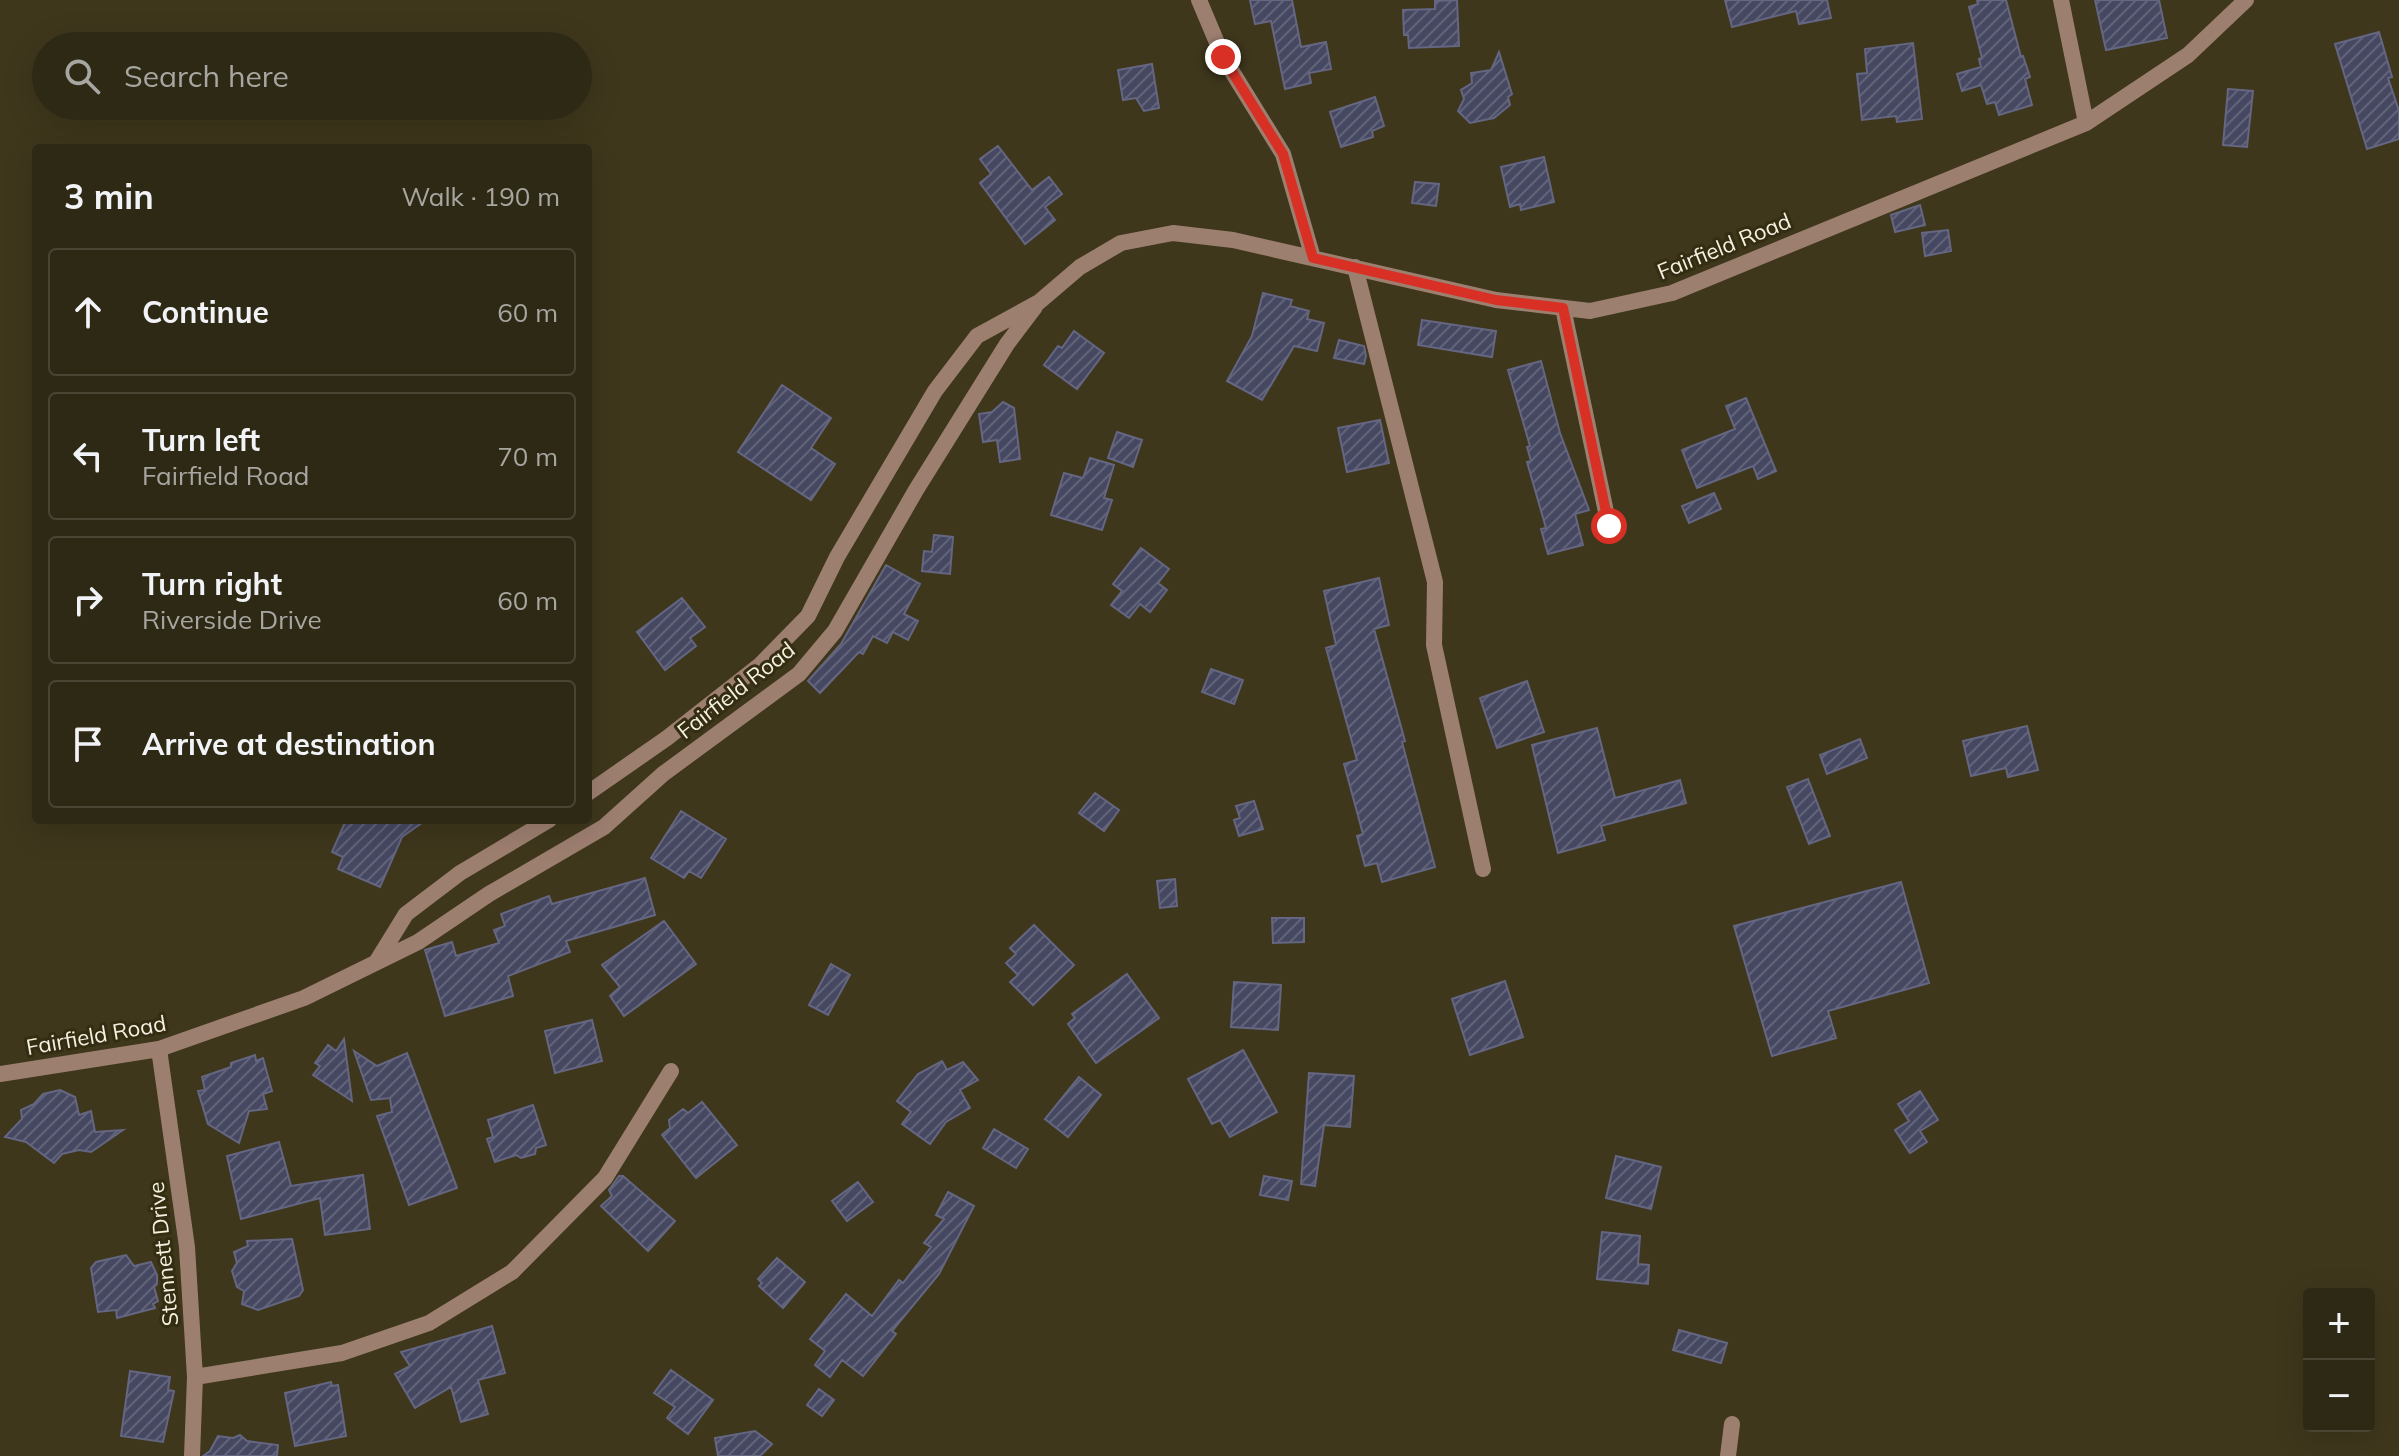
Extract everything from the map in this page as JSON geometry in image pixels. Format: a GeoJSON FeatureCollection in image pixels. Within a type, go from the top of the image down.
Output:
{"type":"FeatureCollection","features":[{"type":"Feature","properties":{"kind":"street"},"geometry":{"type":"LineString","coordinates":[[1199,0],[1223,57],[1283,154],[1313,258]]}},
{"type":"Feature","properties":{"kind":"street"},"geometry":{"type":"LineString","coordinates":[[2061,0],[2086,123]]}},
{"type":"Feature","properties":{"kind":"street","name":"Fairfield Road"},"geometry":{"type":"LineString","coordinates":[[592,790],[667,738],[760,665],[808,616],[837,557],[935,391],[977,336],[1039,302],[1080,267],[1121,243],[1173,233],[1233,240],[1496,300],[1590,311],[1672,293],[2086,123],[2188,55],[2246,0]]}},
{"type":"Feature","properties":{"kind":"street"},"geometry":{"type":"LineString","coordinates":[[1355,267],[1435,582],[1434,645],[1483,869]]}},
{"type":"Feature","properties":{"kind":"street","name":"Fairfield Road"},"geometry":{"type":"LineString","coordinates":[[0,1074],[159,1049],[304,998],[418,942],[489,894],[604,827],[663,774],[799,674],[835,631],[916,490],[1007,344],[1039,302]]}},
{"type":"Feature","properties":{"kind":"street"},"geometry":{"type":"LineString","coordinates":[[1563,308],[1609,526]]}},
{"type":"Feature","properties":{"kind":"street"},"geometry":{"type":"LineString","coordinates":[[377,962],[406,914],[460,873],[542,824]]}},
{"type":"Feature","properties":{"kind":"street","name":"Stennett Drive"},"geometry":{"type":"LineString","coordinates":[[159,1049],[187,1247],[195,1377],[192,1456]]}},
{"type":"Feature","properties":{"kind":"street"},"geometry":{"type":"LineString","coordinates":[[195,1377],[342,1353],[429,1323],[512,1272],[605,1178],[671,1071]]}},
{"type":"Feature","properties":{"kind":"street"},"geometry":{"type":"LineString","coordinates":[[1728,1456],[1732,1424]]}},
{"type":"Feature","properties":{"kind":"building"},"geometry":{"type":"Polygon","coordinates":[[[1250,0],[1292,0],[1301,47],[1326,42],[1331,69],[1309,73],[1311,83],[1285,89],[1271,21],[1255,24],[1250,0]]]}},
{"type":"Feature","properties":{"kind":"building"},"geometry":{"type":"Polygon","coordinates":[[[1457,0],[1459,46],[1409,48],[1408,35],[1404,35],[1403,10],[1435,9],[1435,1],[1457,0]]]}},
{"type":"Feature","properties":{"kind":"building"},"geometry":{"type":"Polygon","coordinates":[[[1725,0],[1827,0],[1831,18],[1799,24],[1796,11],[1732,27],[1725,0]]]}},
{"type":"Feature","properties":{"kind":"building"},"geometry":{"type":"Polygon","coordinates":[[[1977,0],[2006,0],[2021,57],[2030,77],[2025,79],[2032,105],[1999,115],[1995,102],[1987,104],[1981,85],[1962,91],[1957,74],[1981,67],[1979,59],[1982,58],[1969,7],[1978,4],[1977,0]]]}},
{"type":"Feature","properties":{"kind":"building"},"geometry":{"type":"Polygon","coordinates":[[[2095,0],[2159,0],[2167,38],[2106,50],[2095,0]]]}},
{"type":"Feature","properties":{"kind":"building"},"geometry":{"type":"Polygon","coordinates":[[[2379,32],[2392,77],[2388,78],[2399,111],[2399,139],[2367,149],[2335,44],[2379,32]]]}},
{"type":"Feature","properties":{"kind":"building"},"geometry":{"type":"Polygon","coordinates":[[[1913,43],[1922,119],[1897,122],[1896,116],[1862,120],[1857,74],[1867,73],[1865,49],[1913,43]]]}},
{"type":"Feature","properties":{"kind":"building"},"geometry":{"type":"Polygon","coordinates":[[[1499,52],[1512,94],[1508,97],[1510,105],[1494,118],[1470,123],[1458,111],[1464,99],[1461,90],[1472,83],[1471,73],[1491,70],[1499,52]]]}},
{"type":"Feature","properties":{"kind":"building"},"geometry":{"type":"Polygon","coordinates":[[[1152,64],[1159,108],[1144,111],[1136,98],[1123,100],[1118,70],[1152,64]]]}},
{"type":"Feature","properties":{"kind":"building"},"geometry":{"type":"Polygon","coordinates":[[[2228,89],[2253,91],[2247,147],[2223,145],[2228,89]]]}},
{"type":"Feature","properties":{"kind":"building"},"geometry":{"type":"Polygon","coordinates":[[[1375,97],[1384,126],[1372,131],[1373,137],[1341,147],[1330,112],[1375,97]]]}},
{"type":"Feature","properties":{"kind":"building"},"geometry":{"type":"Polygon","coordinates":[[[998,146],[1032,190],[1049,177],[1062,194],[1045,207],[1055,220],[1025,244],[980,183],[991,174],[980,159],[998,146]]]}},
{"type":"Feature","properties":{"kind":"building"},"geometry":{"type":"Polygon","coordinates":[[[1544,157],[1554,202],[1521,210],[1520,204],[1510,207],[1501,167],[1544,157]]]}},
{"type":"Feature","properties":{"kind":"building"},"geometry":{"type":"Polygon","coordinates":[[[1415,182],[1439,184],[1436,206],[1412,203],[1415,182]]]}},
{"type":"Feature","properties":{"kind":"building"},"geometry":{"type":"Polygon","coordinates":[[[1920,205],[1925,225],[1895,232],[1891,215],[1920,205]]]}},
{"type":"Feature","properties":{"kind":"building"},"geometry":{"type":"Polygon","coordinates":[[[1948,230],[1951,251],[1925,256],[1922,233],[1948,230]]]}},
{"type":"Feature","properties":{"kind":"building"},"geometry":{"type":"Polygon","coordinates":[[[1263,293],[1292,300],[1290,306],[1309,311],[1307,319],[1324,323],[1317,351],[1294,346],[1262,400],[1227,381],[1252,336],[1263,293]]]}},
{"type":"Feature","properties":{"kind":"building"},"geometry":{"type":"Polygon","coordinates":[[[1422,320],[1496,331],[1492,357],[1418,345],[1422,320]]]}},
{"type":"Feature","properties":{"kind":"building"},"geometry":{"type":"Polygon","coordinates":[[[1074,331],[1104,353],[1077,389],[1044,365],[1074,331]]]}},
{"type":"Feature","properties":{"kind":"building"},"geometry":{"type":"Polygon","coordinates":[[[1339,340],[1364,346],[1364,364],[1334,358],[1339,340]]]}},
{"type":"Feature","properties":{"kind":"building"},"geometry":{"type":"Polygon","coordinates":[[[1541,361],[1560,433],[1589,510],[1575,514],[1583,545],[1548,554],[1541,529],[1546,528],[1527,462],[1531,461],[1527,447],[1530,446],[1508,370],[1541,361]]]}},
{"type":"Feature","properties":{"kind":"building"},"geometry":{"type":"Polygon","coordinates":[[[782,385],[831,418],[811,448],[835,464],[811,500],[738,452],[782,385]]]}},
{"type":"Feature","properties":{"kind":"building"},"geometry":{"type":"Polygon","coordinates":[[[1746,398],[1776,471],[1758,479],[1753,466],[1697,488],[1682,450],[1735,429],[1726,406],[1746,398]]]}},
{"type":"Feature","properties":{"kind":"building"},"geometry":{"type":"Polygon","coordinates":[[[1003,402],[1014,408],[1020,459],[1000,462],[997,440],[983,442],[979,414],[992,412],[1003,402]]]}},
{"type":"Feature","properties":{"kind":"building"},"geometry":{"type":"Polygon","coordinates":[[[1380,420],[1389,463],[1347,472],[1338,428],[1380,420]]]}},
{"type":"Feature","properties":{"kind":"building"},"geometry":{"type":"Polygon","coordinates":[[[1117,432],[1142,440],[1133,467],[1108,458],[1117,432]]]}},
{"type":"Feature","properties":{"kind":"building"},"geometry":{"type":"Polygon","coordinates":[[[1090,458],[1114,465],[1104,498],[1112,500],[1102,530],[1051,515],[1064,473],[1083,478],[1090,458]]]}},
{"type":"Feature","properties":{"kind":"building"},"geometry":{"type":"Polygon","coordinates":[[[1714,493],[1721,509],[1689,523],[1682,506],[1714,493]]]}},
{"type":"Feature","properties":{"kind":"building"},"geometry":{"type":"Polygon","coordinates":[[[934,535],[953,537],[950,574],[922,571],[924,551],[932,552],[934,535]]]}},
{"type":"Feature","properties":{"kind":"building"},"geometry":{"type":"Polygon","coordinates":[[[1141,548],[1169,569],[1158,583],[1167,590],[1150,612],[1140,604],[1129,618],[1111,605],[1122,591],[1113,584],[1141,548]]]}},
{"type":"Feature","properties":{"kind":"building"},"geometry":{"type":"Polygon","coordinates":[[[886,565],[920,584],[904,614],[918,621],[908,640],[893,632],[887,643],[873,636],[863,654],[859,652],[820,693],[808,681],[841,644],[886,565]]]}},
{"type":"Feature","properties":{"kind":"building"},"geometry":{"type":"Polygon","coordinates":[[[1379,578],[1389,625],[1374,629],[1435,867],[1382,882],[1377,863],[1365,866],[1357,836],[1363,834],[1344,764],[1357,760],[1326,648],[1336,645],[1324,591],[1379,578]]]}},
{"type":"Feature","properties":{"kind":"building"},"geometry":{"type":"Polygon","coordinates":[[[682,598],[705,627],[690,638],[696,646],[665,670],[637,632],[682,598]]]}},
{"type":"Feature","properties":{"kind":"building"},"geometry":{"type":"Polygon","coordinates":[[[1211,669],[1243,680],[1234,704],[1202,692],[1211,669]]]}},
{"type":"Feature","properties":{"kind":"building"},"geometry":{"type":"Polygon","coordinates":[[[1527,681],[1544,732],[1497,748],[1480,698],[1527,681]]]}},
{"type":"Feature","properties":{"kind":"building"},"geometry":{"type":"Polygon","coordinates":[[[2027,726],[2038,770],[2008,777],[2006,768],[1971,776],[1963,741],[2027,726]]]}},
{"type":"Feature","properties":{"kind":"building"},"geometry":{"type":"Polygon","coordinates":[[[1597,728],[1615,798],[1680,780],[1686,803],[1601,826],[1605,840],[1558,853],[1532,745],[1597,728]]]}},
{"type":"Feature","properties":{"kind":"building"},"geometry":{"type":"Polygon","coordinates":[[[1860,739],[1867,758],[1827,774],[1820,755],[1860,739]]]}},
{"type":"Feature","properties":{"kind":"building"},"geometry":{"type":"Polygon","coordinates":[[[1808,779],[1830,836],[1809,844],[1787,787],[1808,779]]]}},
{"type":"Feature","properties":{"kind":"building"},"geometry":{"type":"Polygon","coordinates":[[[1095,793],[1119,810],[1104,831],[1079,813],[1095,793]]]}},
{"type":"Feature","properties":{"kind":"building"},"geometry":{"type":"Polygon","coordinates":[[[1254,801],[1263,829],[1239,836],[1234,820],[1240,818],[1236,806],[1254,801]]]}},
{"type":"Feature","properties":{"kind":"building"},"geometry":{"type":"Polygon","coordinates":[[[681,811],[726,839],[701,878],[689,871],[684,878],[651,858],[681,811]]]}},
{"type":"Feature","properties":{"kind":"building"},"geometry":{"type":"Polygon","coordinates":[[[344,824],[420,824],[402,837],[380,887],[338,869],[343,857],[332,852],[344,824]]]}},
{"type":"Feature","properties":{"kind":"building"},"geometry":{"type":"Polygon","coordinates":[[[645,878],[655,915],[566,941],[570,952],[508,976],[513,996],[445,1016],[425,950],[452,942],[456,956],[499,943],[494,930],[505,926],[501,914],[549,896],[552,904],[645,878]]]}},
{"type":"Feature","properties":{"kind":"building"},"geometry":{"type":"Polygon","coordinates":[[[1175,879],[1177,906],[1160,908],[1157,881],[1175,879]]]}},
{"type":"Feature","properties":{"kind":"building"},"geometry":{"type":"Polygon","coordinates":[[[1901,882],[1929,983],[1828,1011],[1836,1038],[1772,1056],[1734,926],[1901,882]]]}},
{"type":"Feature","properties":{"kind":"building"},"geometry":{"type":"Polygon","coordinates":[[[1272,918],[1304,918],[1304,942],[1273,943],[1272,918]]]}},
{"type":"Feature","properties":{"kind":"building"},"geometry":{"type":"Polygon","coordinates":[[[664,921],[696,964],[624,1016],[610,996],[620,987],[602,965],[664,921]]]}},
{"type":"Feature","properties":{"kind":"building"},"geometry":{"type":"Polygon","coordinates":[[[1034,925],[1074,965],[1033,1005],[1010,982],[1018,975],[1006,963],[1016,954],[1010,948],[1034,925]]]}},
{"type":"Feature","properties":{"kind":"building"},"geometry":{"type":"Polygon","coordinates":[[[831,964],[850,975],[828,1015],[809,1005],[831,964]]]}},
{"type":"Feature","properties":{"kind":"building"},"geometry":{"type":"Polygon","coordinates":[[[1127,974],[1159,1018],[1096,1063],[1068,1024],[1075,1018],[1072,1014],[1127,974]]]}},
{"type":"Feature","properties":{"kind":"building"},"geometry":{"type":"Polygon","coordinates":[[[1505,981],[1523,1037],[1470,1055],[1452,999],[1505,981]]]}},
{"type":"Feature","properties":{"kind":"building"},"geometry":{"type":"Polygon","coordinates":[[[1234,982],[1281,985],[1278,1030],[1231,1027],[1234,982]]]}},
{"type":"Feature","properties":{"kind":"building"},"geometry":{"type":"Polygon","coordinates":[[[592,1020],[602,1061],[555,1073],[545,1031],[592,1020]]]}},
{"type":"Feature","properties":{"kind":"building"},"geometry":{"type":"Polygon","coordinates":[[[344,1039],[352,1101],[313,1075],[320,1066],[315,1063],[328,1045],[336,1051],[344,1039]]]}},
{"type":"Feature","properties":{"kind":"building"},"geometry":{"type":"Polygon","coordinates":[[[1243,1050],[1277,1112],[1230,1137],[1220,1120],[1212,1124],[1188,1079],[1243,1050]]]}},
{"type":"Feature","properties":{"kind":"building"},"geometry":{"type":"Polygon","coordinates":[[[354,1051],[377,1066],[407,1053],[457,1188],[409,1205],[377,1116],[392,1112],[390,1098],[371,1100],[354,1051]]]}},
{"type":"Feature","properties":{"kind":"building"},"geometry":{"type":"Polygon","coordinates":[[[255,1055],[256,1061],[263,1058],[272,1091],[263,1094],[267,1109],[249,1111],[239,1143],[208,1124],[198,1091],[205,1090],[202,1077],[255,1055]]]}},
{"type":"Feature","properties":{"kind":"building"},"geometry":{"type":"Polygon","coordinates":[[[942,1061],[947,1070],[963,1062],[978,1080],[960,1090],[970,1108],[946,1122],[930,1144],[902,1124],[911,1112],[897,1101],[918,1074],[942,1061]]]}},
{"type":"Feature","properties":{"kind":"building"},"geometry":{"type":"Polygon","coordinates":[[[1309,1073],[1354,1076],[1350,1127],[1324,1125],[1315,1186],[1301,1184],[1309,1073]]]}},
{"type":"Feature","properties":{"kind":"building"},"geometry":{"type":"Polygon","coordinates":[[[1079,1077],[1101,1095],[1068,1137],[1045,1119],[1079,1077]]]}},
{"type":"Feature","properties":{"kind":"building"},"geometry":{"type":"Polygon","coordinates":[[[60,1090],[75,1097],[79,1115],[91,1111],[95,1132],[123,1130],[91,1152],[79,1150],[62,1154],[54,1163],[26,1142],[5,1137],[22,1119],[21,1110],[34,1104],[43,1094],[60,1090]]]}},
{"type":"Feature","properties":{"kind":"building"},"geometry":{"type":"Polygon","coordinates":[[[1920,1091],[1938,1120],[1920,1131],[1927,1142],[1910,1153],[1895,1130],[1909,1121],[1898,1104],[1920,1091]]]}},
{"type":"Feature","properties":{"kind":"building"},"geometry":{"type":"Polygon","coordinates":[[[702,1102],[737,1145],[696,1178],[662,1135],[670,1128],[669,1120],[683,1109],[688,1113],[702,1102]]]}},
{"type":"Feature","properties":{"kind":"building"},"geometry":{"type":"Polygon","coordinates":[[[533,1105],[546,1145],[536,1148],[535,1154],[521,1158],[516,1155],[495,1162],[487,1139],[493,1137],[488,1120],[533,1105]]]}},
{"type":"Feature","properties":{"kind":"building"},"geometry":{"type":"Polygon","coordinates":[[[994,1129],[1028,1149],[1016,1168],[983,1148],[994,1129]]]}},
{"type":"Feature","properties":{"kind":"building"},"geometry":{"type":"Polygon","coordinates":[[[279,1142],[291,1186],[363,1175],[370,1229],[325,1235],[320,1198],[241,1219],[227,1156],[279,1142]]]}},
{"type":"Feature","properties":{"kind":"building"},"geometry":{"type":"Polygon","coordinates":[[[1616,1156],[1661,1167],[1651,1209],[1606,1198],[1616,1156]]]}},
{"type":"Feature","properties":{"kind":"building"},"geometry":{"type":"Polygon","coordinates":[[[619,1176],[623,1176],[675,1221],[648,1251],[601,1206],[612,1196],[609,1190],[619,1176]]]}},
{"type":"Feature","properties":{"kind":"building"},"geometry":{"type":"Polygon","coordinates":[[[1264,1176],[1292,1181],[1288,1200],[1260,1195],[1264,1176]]]}},
{"type":"Feature","properties":{"kind":"building"},"geometry":{"type":"Polygon","coordinates":[[[858,1182],[873,1202],[847,1221],[832,1201],[858,1182]]]}},
{"type":"Feature","properties":{"kind":"building"},"geometry":{"type":"Polygon","coordinates":[[[948,1192],[974,1206],[939,1274],[892,1331],[896,1334],[863,1376],[842,1360],[830,1377],[815,1365],[825,1351],[810,1339],[846,1294],[872,1316],[899,1280],[903,1283],[931,1247],[924,1243],[944,1219],[936,1215],[948,1192]]]}},
{"type":"Feature","properties":{"kind":"building"},"geometry":{"type":"Polygon","coordinates":[[[1602,1232],[1640,1236],[1638,1264],[1649,1265],[1648,1284],[1597,1279],[1602,1232]]]}},
{"type":"Feature","properties":{"kind":"building"},"geometry":{"type":"Polygon","coordinates":[[[292,1239],[303,1290],[299,1296],[258,1310],[242,1304],[244,1291],[237,1287],[232,1271],[237,1263],[234,1252],[248,1246],[247,1241],[292,1239]]]}},
{"type":"Feature","properties":{"kind":"building"},"geometry":{"type":"Polygon","coordinates":[[[126,1255],[134,1266],[151,1262],[157,1275],[154,1287],[158,1301],[153,1304],[155,1308],[117,1318],[116,1310],[98,1312],[91,1268],[96,1262],[126,1255]]]}},
{"type":"Feature","properties":{"kind":"building"},"geometry":{"type":"Polygon","coordinates":[[[777,1258],[805,1282],[783,1308],[759,1286],[762,1283],[758,1279],[777,1258]]]}},
{"type":"Feature","properties":{"kind":"building"},"geometry":{"type":"Polygon","coordinates":[[[492,1326],[505,1373],[478,1380],[488,1414],[461,1422],[451,1387],[415,1408],[395,1374],[410,1366],[401,1352],[492,1326]]]}},
{"type":"Feature","properties":{"kind":"building"},"geometry":{"type":"Polygon","coordinates":[[[1679,1330],[1727,1343],[1721,1363],[1673,1350],[1679,1330]]]}},
{"type":"Feature","properties":{"kind":"building"},"geometry":{"type":"Polygon","coordinates":[[[671,1370],[713,1400],[688,1434],[667,1418],[675,1407],[654,1393],[671,1370]]]}},
{"type":"Feature","properties":{"kind":"building"},"geometry":{"type":"Polygon","coordinates":[[[130,1371],[170,1377],[168,1390],[174,1391],[163,1442],[121,1436],[130,1371]]]}},
{"type":"Feature","properties":{"kind":"building"},"geometry":{"type":"Polygon","coordinates":[[[331,1382],[332,1386],[338,1385],[346,1436],[295,1446],[285,1393],[331,1382]]]}},
{"type":"Feature","properties":{"kind":"building"},"geometry":{"type":"Polygon","coordinates":[[[819,1389],[834,1400],[822,1416],[807,1405],[819,1389]]]}},
{"type":"Feature","properties":{"kind":"building"},"geometry":{"type":"Polygon","coordinates":[[[755,1431],[772,1444],[760,1456],[718,1456],[715,1438],[755,1431]]]}},
{"type":"Feature","properties":{"kind":"building"},"geometry":{"type":"Polygon","coordinates":[[[240,1435],[247,1441],[278,1445],[277,1456],[203,1456],[210,1451],[218,1436],[233,1438],[240,1435]]]}},
{"type":"Feature","properties":{"kind":"route"},"geometry":{"type":"LineString","coordinates":[[1223,57],[1283,154],[1313,258],[1496,300],[1563,308],[1609,526]]}}]}
